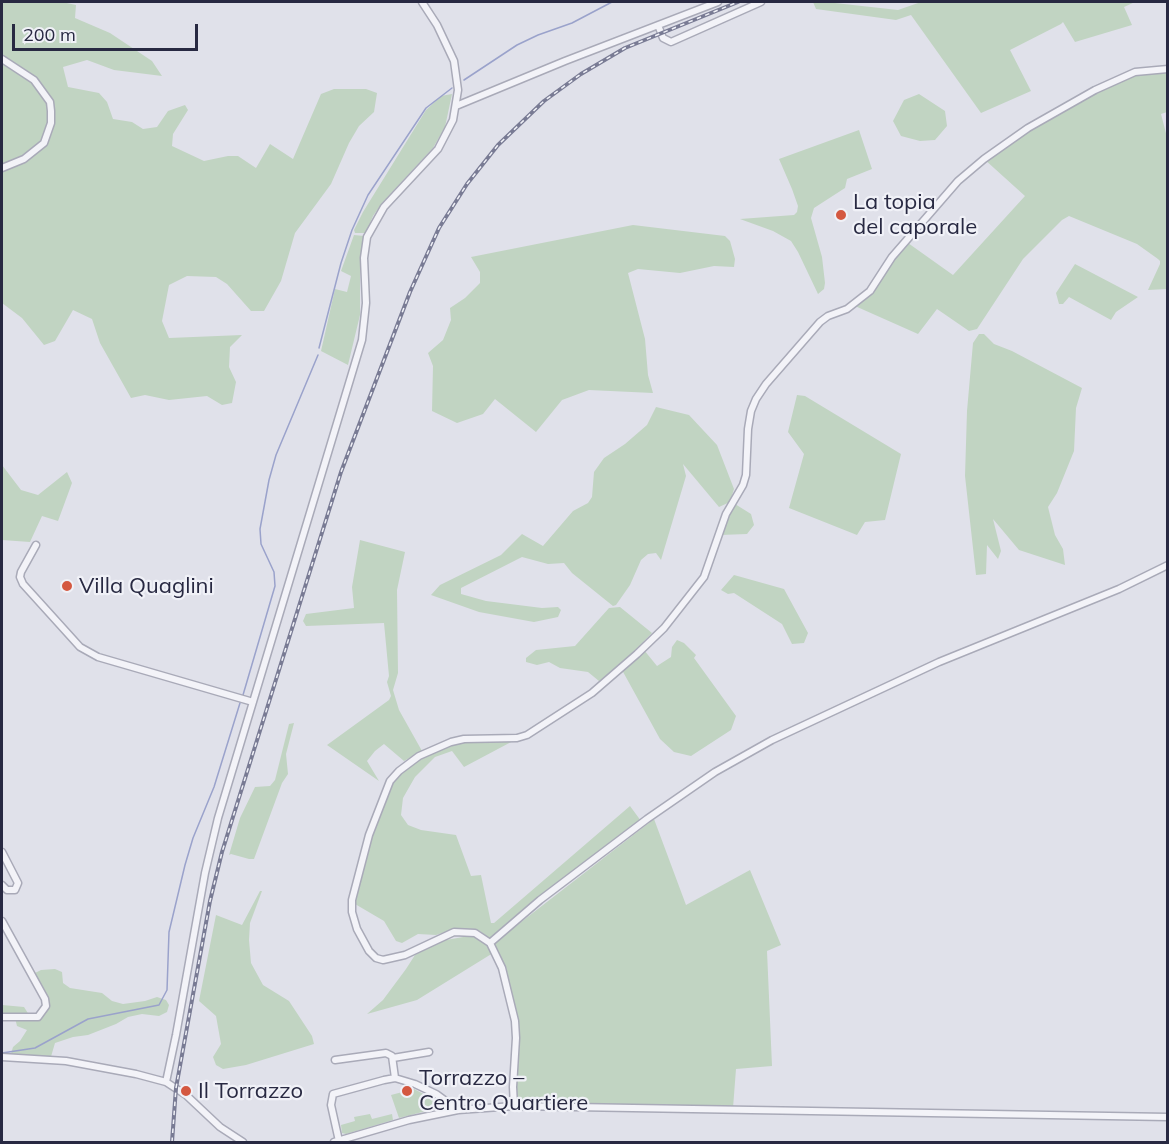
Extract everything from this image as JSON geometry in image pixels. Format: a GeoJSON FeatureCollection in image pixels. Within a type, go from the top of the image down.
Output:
{"type":"FeatureCollection","features":[{"type":"Feature","properties":{"kind":"street"},"geometry":{"type":"LineString","coordinates":[[166,1082],[211,845],[362,340],[366,303],[364,258],[367,237],[376,217],[384,207],[438,150],[450,129],[456,106],[457,76],[454,61],[437,25],[422,2]]}},
{"type":"Feature","properties":{"kind":"street"},"geometry":{"type":"LineString","coordinates":[[456,106],[718,2]]}},
{"type":"Feature","properties":{"kind":"street"},"geometry":{"type":"LineString","coordinates":[[658,25],[663,38],[671,42],[761,2]]}},
{"type":"Feature","properties":{"kind":"street"},"geometry":{"type":"LineString","coordinates":[[2,59],[34,80],[45,93],[50,102],[51,123],[44,142],[24,159],[2,168]]}},
{"type":"Feature","properties":{"kind":"street"},"geometry":{"type":"LineString","coordinates":[[514,1106],[515,1021],[502,968],[490,943],[474,933],[454,932],[405,955],[389,960],[376,958],[362,942],[353,919],[352,900],[369,835],[390,781],[419,756],[451,742],[464,739],[517,738],[528,735],[592,693],[623,667],[664,628],[704,577],[726,514],[743,485],[748,429],[756,399],[766,384],[820,322],[847,309],[870,291],[892,257],[958,181],[984,159],[1028,128],[1095,90],[1135,72],[1167,69]]}},
{"type":"Feature","properties":{"kind":"street"},"geometry":{"type":"LineString","coordinates":[[36,545],[21,572],[20,577],[23,584],[80,647],[98,657],[253,702]]}},
{"type":"Feature","properties":{"kind":"street"},"geometry":{"type":"LineString","coordinates":[[490,943],[540,900],[647,819],[715,772],[772,740],[939,662],[1119,589],[1167,565]]}},
{"type":"Feature","properties":{"kind":"street"},"geometry":{"type":"LineString","coordinates":[[2,852],[18,883],[15,890],[7,890],[2,885]]}},
{"type":"Feature","properties":{"kind":"street"},"geometry":{"type":"LineString","coordinates":[[2,921],[45,999],[46,1006],[38,1017],[2,1017]]}},
{"type":"Feature","properties":{"kind":"street"},"geometry":{"type":"LineString","coordinates":[[335,1060],[383,1052],[390,1054],[393,1058],[395,1078]]}},
{"type":"Feature","properties":{"kind":"street"},"geometry":{"type":"LineString","coordinates":[[393,1058],[429,1052]]}},
{"type":"Feature","properties":{"kind":"street"},"geometry":{"type":"LineString","coordinates":[[2,1057],[66,1060],[166,1082],[186,1095],[220,1127],[243,1143]]}},
{"type":"Feature","properties":{"kind":"street"},"geometry":{"type":"LineString","coordinates":[[458,1110],[436,1094],[395,1078],[333,1094],[331,1105],[337,1142],[409,1120],[458,1110],[514,1106],[1167,1117]]}},
{"type":"Feature","properties":{"kind":"green space"},"geometry":{"type":"Polygon","coordinates":[[[2,2],[62,2],[76,5],[75,18],[110,33],[152,61],[162,76],[114,70],[87,60],[63,67],[68,87],[99,93],[107,102],[113,119],[132,122],[143,129],[157,127],[168,111],[185,105],[188,110],[173,134],[172,146],[204,161],[238,156],[256,168],[270,144],[293,159],[321,94],[334,89],[366,89],[377,93],[374,112],[359,126],[331,184],[295,233],[281,281],[264,311],[251,311],[227,284],[216,277],[187,276],[169,285],[162,321],[169,338],[242,335],[230,347],[229,367],[236,382],[232,403],[222,405],[207,396],[169,400],[145,395],[131,398],[100,343],[92,319],[73,310],[55,341],[44,345],[22,318],[2,303],[2,2]]]}},
{"type":"Feature","properties":{"kind":"green space"},"geometry":{"type":"Polygon","coordinates":[[[813,2],[898,10],[921,2],[1135,2],[1124,7],[1132,25],[1075,42],[1063,22],[1010,50],[1031,91],[981,113],[911,15],[896,20],[816,9],[813,2]]]}},
{"type":"Feature","properties":{"kind":"green space"},"geometry":{"type":"Polygon","coordinates":[[[1162,69],[1167,74],[1167,112],[1161,114],[1168,141],[1167,289],[1148,290],[1160,264],[1158,259],[1137,244],[1069,216],[1062,220],[1023,259],[977,329],[969,331],[937,309],[918,334],[855,306],[908,243],[953,275],[1025,196],[984,159],[1028,128],[1126,75],[1162,69]]]}},
{"type":"Feature","properties":{"kind":"green space"},"geometry":{"type":"Polygon","coordinates":[[[452,94],[445,127],[433,148],[382,203],[373,216],[366,233],[355,233],[354,230],[363,212],[426,110],[441,96],[452,94]]]}},
{"type":"Feature","properties":{"kind":"green space"},"geometry":{"type":"Polygon","coordinates":[[[919,94],[945,111],[947,126],[935,140],[920,141],[901,136],[893,121],[904,100],[919,94]]]}},
{"type":"Feature","properties":{"kind":"green space"},"geometry":{"type":"Polygon","coordinates":[[[859,130],[872,169],[847,179],[845,188],[814,208],[811,218],[822,257],[825,283],[824,289],[818,294],[791,241],[773,231],[740,219],[794,215],[798,206],[779,159],[859,130]]]}},
{"type":"Feature","properties":{"kind":"green space"},"geometry":{"type":"Polygon","coordinates":[[[633,225],[725,236],[730,241],[735,259],[734,267],[714,266],[680,273],[638,269],[628,273],[645,339],[648,375],[653,393],[589,390],[562,400],[536,432],[495,399],[483,414],[457,423],[432,411],[433,366],[428,353],[443,340],[451,320],[450,308],[465,298],[480,283],[480,272],[471,257],[633,225]]]}},
{"type":"Feature","properties":{"kind":"green space"},"geometry":{"type":"Polygon","coordinates":[[[354,235],[364,236],[360,263],[360,315],[348,365],[321,351],[335,289],[347,292],[351,276],[341,271],[354,235]]]}},
{"type":"Feature","properties":{"kind":"green space"},"geometry":{"type":"Polygon","coordinates":[[[1075,264],[1138,297],[1116,312],[1111,320],[1069,297],[1063,304],[1059,304],[1056,293],[1075,264]]]}},
{"type":"Feature","properties":{"kind":"green space"},"geometry":{"type":"Polygon","coordinates":[[[979,334],[984,334],[994,344],[1082,388],[1076,408],[1074,451],[1057,493],[1048,507],[1055,535],[1063,549],[1065,565],[1019,550],[993,519],[1001,551],[998,559],[987,545],[986,574],[976,575],[965,476],[967,411],[973,343],[979,334]]]}},
{"type":"Feature","properties":{"kind":"green space"},"geometry":{"type":"Polygon","coordinates":[[[797,395],[805,396],[901,454],[885,520],[865,522],[857,535],[789,508],[804,454],[788,432],[797,395]]]}},
{"type":"Feature","properties":{"kind":"green space"},"geometry":{"type":"Polygon","coordinates":[[[656,407],[689,415],[717,445],[734,489],[730,502],[719,507],[683,464],[686,476],[661,560],[656,553],[648,554],[641,560],[630,585],[616,605],[613,606],[572,573],[564,563],[548,564],[522,557],[461,588],[461,594],[486,601],[542,608],[558,607],[561,610],[558,617],[534,622],[479,612],[431,595],[440,585],[501,555],[522,534],[543,546],[573,511],[588,503],[592,497],[594,472],[604,458],[647,425],[656,407]]]}},
{"type":"Feature","properties":{"kind":"green space"},"geometry":{"type":"Polygon","coordinates":[[[2,465],[21,490],[38,495],[67,472],[72,483],[58,521],[42,516],[30,542],[2,540],[2,465]]]}},
{"type":"Feature","properties":{"kind":"green space"},"geometry":{"type":"Polygon","coordinates":[[[735,504],[751,514],[754,525],[747,534],[720,535],[735,504]]]}},
{"type":"Feature","properties":{"kind":"green space"},"geometry":{"type":"Polygon","coordinates":[[[360,540],[405,552],[397,590],[398,673],[393,690],[399,710],[422,751],[404,761],[384,744],[367,761],[379,781],[327,745],[389,700],[391,696],[387,682],[389,676],[384,623],[306,626],[303,621],[306,614],[354,608],[352,587],[360,540]]]}},
{"type":"Feature","properties":{"kind":"green space"},"geometry":{"type":"Polygon","coordinates":[[[734,575],[784,589],[808,633],[804,643],[792,644],[782,624],[734,593],[728,594],[721,590],[734,575]]]}},
{"type":"Feature","properties":{"kind":"green space"},"geometry":{"type":"Polygon","coordinates":[[[620,607],[652,633],[607,679],[599,681],[588,672],[560,668],[549,662],[537,665],[526,662],[526,658],[536,650],[575,646],[609,608],[620,607]]]}},
{"type":"Feature","properties":{"kind":"green space"},"geometry":{"type":"Polygon","coordinates":[[[677,640],[684,643],[696,655],[694,658],[736,716],[731,730],[691,756],[674,752],[660,739],[622,670],[644,650],[657,666],[671,657],[672,647],[677,640]]]}},
{"type":"Feature","properties":{"kind":"green space"},"geometry":{"type":"Polygon","coordinates":[[[294,723],[286,754],[288,774],[282,783],[254,859],[229,855],[240,818],[255,787],[270,786],[275,780],[289,724],[294,723]]]}},
{"type":"Feature","properties":{"kind":"green space"},"geometry":{"type":"Polygon","coordinates":[[[466,741],[513,741],[464,767],[452,751],[435,757],[415,777],[403,798],[401,815],[408,825],[421,830],[456,835],[471,876],[481,875],[491,923],[494,923],[630,806],[641,821],[535,900],[491,940],[480,931],[468,929],[451,930],[436,935],[418,934],[402,943],[396,941],[384,921],[355,904],[375,824],[393,780],[411,763],[443,748],[466,741]]]}},
{"type":"Feature","properties":{"kind":"green space"},"geometry":{"type":"Polygon","coordinates":[[[654,819],[686,905],[750,870],[781,945],[767,951],[772,1066],[736,1069],[733,1108],[522,1102],[517,1100],[515,1092],[518,1025],[506,967],[494,943],[654,819]]]}},
{"type":"Feature","properties":{"kind":"green space"},"geometry":{"type":"Polygon","coordinates":[[[262,891],[250,923],[251,963],[263,985],[289,1001],[312,1036],[314,1044],[246,1065],[223,1069],[216,1065],[213,1057],[221,1044],[216,1016],[199,1001],[216,915],[242,925],[262,891]]]}},
{"type":"Feature","properties":{"kind":"green space"},"geometry":{"type":"Polygon","coordinates":[[[469,936],[480,938],[489,945],[493,953],[417,1000],[367,1014],[383,1000],[415,955],[440,941],[469,936]]]}},
{"type":"Feature","properties":{"kind":"green space"},"geometry":{"type":"Polygon","coordinates":[[[55,969],[62,972],[63,983],[70,988],[102,993],[112,1001],[123,1004],[157,997],[166,1000],[169,1005],[167,1012],[159,1016],[142,1014],[128,1017],[88,1035],[55,1043],[50,1060],[10,1057],[13,1047],[27,1030],[17,1026],[15,1018],[2,1017],[2,1005],[24,1007],[31,1018],[38,1017],[46,1006],[31,975],[41,970],[55,969]]]}},
{"type":"Feature","properties":{"kind":"green space"},"geometry":{"type":"Polygon","coordinates":[[[414,1089],[441,1103],[442,1107],[399,1118],[391,1095],[414,1089]]]}},
{"type":"Feature","properties":{"kind":"green space"},"geometry":{"type":"Polygon","coordinates":[[[370,1114],[372,1119],[392,1114],[393,1120],[346,1134],[342,1133],[341,1125],[355,1121],[354,1117],[370,1114]]]}},
{"type":"Feature","properties":{"kind":"waterway"},"geometry":{"type":"LineString","coordinates":[[464,80],[517,45],[572,23],[612,2]]}},
{"type":"Feature","properties":{"kind":"waterway"},"geometry":{"type":"LineString","coordinates":[[319,348],[341,263],[352,230],[368,195],[426,108],[452,88]]}},
{"type":"Feature","properties":{"kind":"waterway"},"geometry":{"type":"LineString","coordinates":[[243,695],[275,586],[274,572],[261,544],[260,529],[269,480],[276,455],[318,355]]}},
{"type":"Feature","properties":{"kind":"waterway"},"geometry":{"type":"LineString","coordinates":[[2,1053],[35,1048],[88,1019],[159,1005],[167,990],[169,932],[185,865],[193,838],[214,787],[240,703]]}},
{"type":"Feature","properties":{"kind":"railway"},"geometry":{"type":"LineString","coordinates":[[172,1142],[176,1088],[210,901],[222,852],[341,472],[410,292],[439,228],[467,184],[498,145],[544,101],[581,74],[625,48],[738,2]]}},
{"type":"Feature","properties":{"kind":"place","name":"La topia del caporale"},"geometry":{"type":"Point","coordinates":[841,215]}},
{"type":"Feature","properties":{"kind":"place","name":"Villa Quaglini"},"geometry":{"type":"Point","coordinates":[67,586]}},
{"type":"Feature","properties":{"kind":"place","name":"Il Torrazzo"},"geometry":{"type":"Point","coordinates":[186,1091]}},
{"type":"Feature","properties":{"kind":"place","name":"Torrazzo – Centro Quartiere"},"geometry":{"type":"Point","coordinates":[407,1091]}}]}
